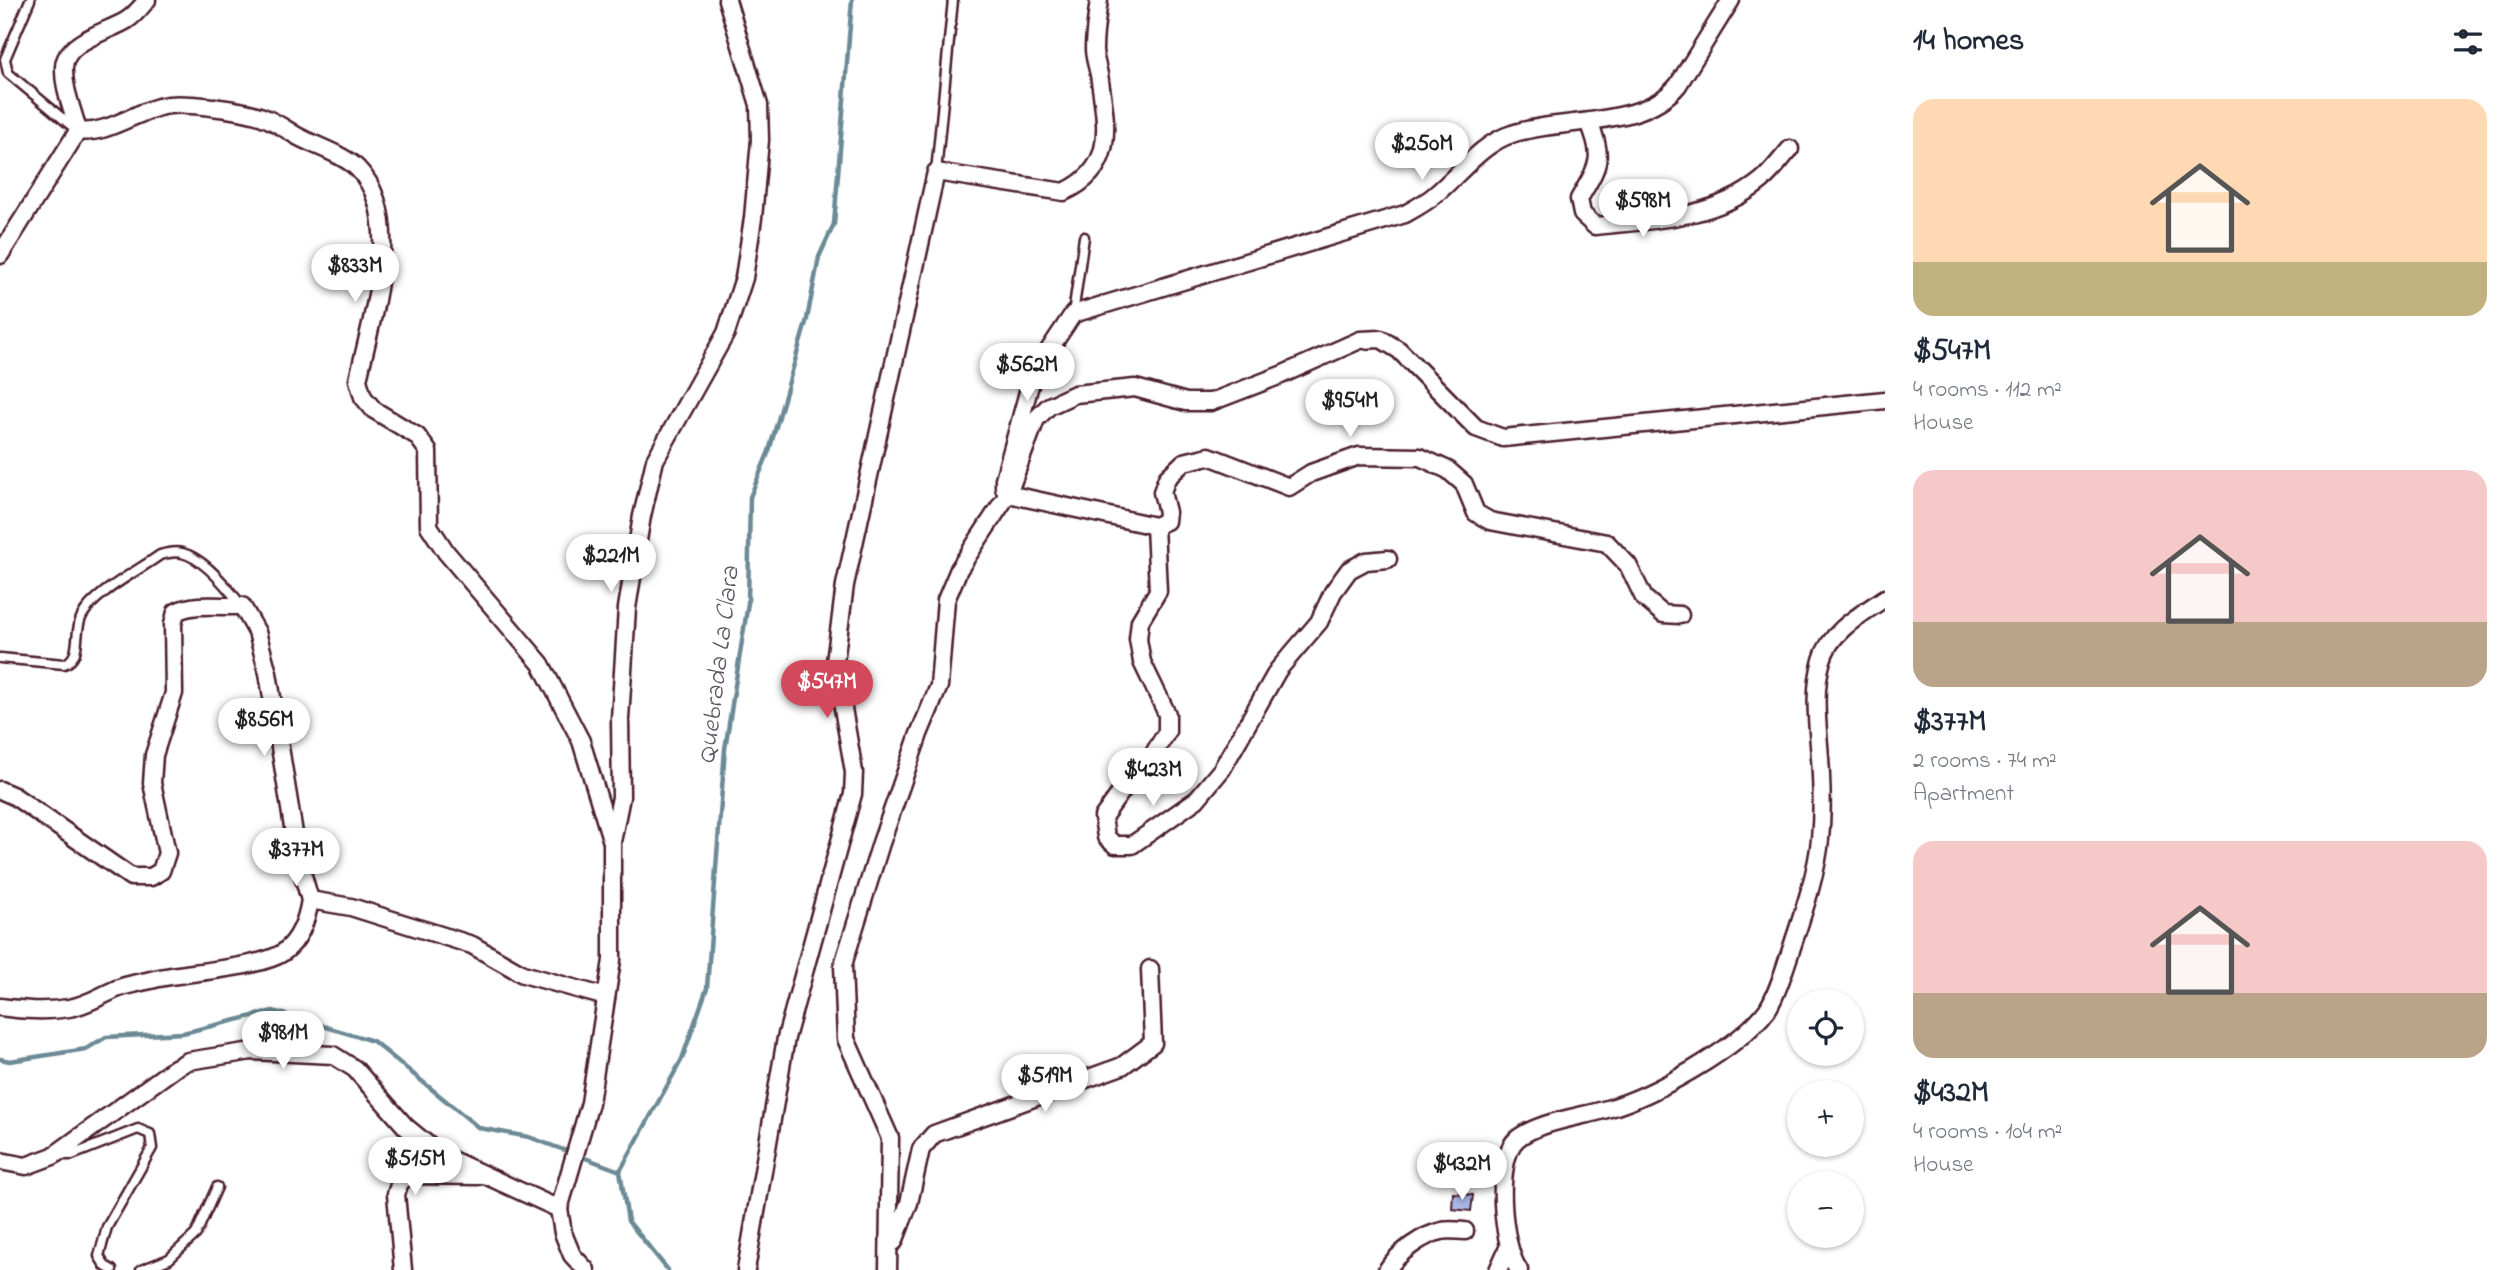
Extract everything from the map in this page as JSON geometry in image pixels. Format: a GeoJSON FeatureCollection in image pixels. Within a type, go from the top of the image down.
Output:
{"type":"FeatureCollection","features":[{"type":"Feature","properties":{"kind":"street"},"geometry":{"type":"LineString","coordinates":[[0,255],[78,131],[66,88],[64,66],[67,53],[82,42],[130,18],[147,0]]}},
{"type":"Feature","properties":{"kind":"street"},"geometry":{"type":"LineString","coordinates":[[586,1270],[572,1255],[563,1233],[559,1209],[590,1103],[612,960],[612,842],[621,797],[620,719],[627,608],[642,516],[655,460],[726,333],[744,278],[753,218],[760,140],[759,105],[727,0]]}},
{"type":"Feature","properties":{"kind":"street"},"geometry":{"type":"LineString","coordinates":[[746,1270],[786,1038],[853,794],[854,772],[835,662],[845,585],[936,172],[1064,192],[1079,185],[1094,170],[1106,140],[1100,79],[1094,50],[1099,0]]}},
{"type":"Feature","properties":{"kind":"street"},"geometry":{"type":"LineString","coordinates":[[1680,615],[1663,614],[1644,598],[1628,565],[1607,542],[1490,521],[1476,513],[1464,484],[1448,470],[1420,457],[1359,456],[1311,473],[1289,487],[1209,456],[1184,463],[1167,478],[1162,492],[1167,512],[1166,522],[1155,526],[1008,494],[1004,488],[1004,480],[1033,374],[1073,314],[1405,214],[1435,196],[1488,148],[1510,134],[1589,122],[1629,112],[1668,97],[1731,0]]}},
{"type":"Feature","properties":{"kind":"street"},"geometry":{"type":"LineString","coordinates":[[78,131],[94,132],[168,105],[225,110],[263,117],[352,163],[360,171],[374,195],[383,231],[380,272],[358,380],[363,397],[374,410],[417,436],[428,451],[429,526],[446,552],[541,664],[581,741],[612,842]]}},
{"type":"Feature","properties":{"kind":"street"},"geometry":{"type":"LineString","coordinates":[[1589,122],[1600,150],[1594,172],[1579,199],[1582,214],[1595,226],[1684,216],[1720,206],[1761,181],[1790,149]]}},
{"type":"Feature","properties":{"kind":"street"},"geometry":{"type":"LineString","coordinates":[[889,1262],[890,1138],[846,1039],[843,965],[881,843],[919,734],[939,686],[946,600],[959,569],[1008,494],[1036,419],[1049,406],[1075,394],[1135,388],[1186,402],[1211,402],[1360,340],[1381,339],[1399,350],[1476,428],[1503,438],[1885,400]]}},
{"type":"Feature","properties":{"kind":"street"},"geometry":{"type":"LineString","coordinates":[[1155,526],[1158,591],[1140,621],[1139,639],[1142,662],[1167,715],[1167,732],[1152,756],[1126,785],[1103,817],[1107,837],[1115,845],[1132,845],[1196,800],[1222,769],[1278,670],[1319,622],[1333,592],[1349,570],[1366,561],[1388,559]]}},
{"type":"Feature","properties":{"kind":"street"},"geometry":{"type":"LineString","coordinates":[[1519,1270],[1508,1248],[1502,1178],[1514,1141],[1528,1131],[1611,1108],[1652,1091],[1712,1056],[1744,1032],[1768,1009],[1803,912],[1820,840],[1821,777],[1816,708],[1822,659],[1831,642],[1847,626],[1885,598]]}},
{"type":"Feature","properties":{"kind":"street"},"geometry":{"type":"LineString","coordinates":[[0,790],[14,796],[91,847],[131,877],[144,879],[156,875],[165,865],[167,853],[152,783],[154,755],[174,693],[173,624],[176,612],[184,608],[242,606],[257,632],[268,673],[298,858],[310,900],[308,916],[298,936],[284,952],[267,960],[158,978],[118,988],[91,1003],[70,1008],[33,1011],[0,1007]]}},
{"type":"Feature","properties":{"kind":"street"},"geometry":{"type":"LineString","coordinates":[[310,900],[351,907],[472,945],[523,974],[607,997]]}},
{"type":"Feature","properties":{"kind":"street"},"geometry":{"type":"LineString","coordinates":[[889,1262],[909,1203],[921,1149],[934,1135],[1122,1066],[1153,1043],[1150,969]]}},
{"type":"Feature","properties":{"kind":"street"},"geometry":{"type":"LineString","coordinates":[[0,1161],[26,1166],[53,1156],[174,1068],[188,1061],[252,1051],[333,1055],[355,1069],[406,1126],[439,1154],[559,1209]]}},
{"type":"Feature","properties":{"kind":"street"},"geometry":{"type":"LineString","coordinates":[[403,1270],[396,1194],[400,1182],[410,1175],[484,1176]]}},
{"type":"Feature","properties":{"kind":"street"},"geometry":{"type":"LineString","coordinates":[[1387,1270],[1393,1261],[1434,1233],[1445,1230],[1465,1231]]}},
{"type":"Feature","properties":{"kind":"street"},"geometry":{"type":"LineString","coordinates":[[1498,1270],[1508,1248]]}},
{"type":"Feature","properties":{"kind":"lane"},"geometry":{"type":"LineString","coordinates":[[30,0],[5,59],[5,67],[8,73],[78,131]]}},
{"type":"Feature","properties":{"kind":"lane"},"geometry":{"type":"LineString","coordinates":[[936,172],[953,0]]}},
{"type":"Feature","properties":{"kind":"lane"},"geometry":{"type":"LineString","coordinates":[[1073,314],[1084,237]]}},
{"type":"Feature","properties":{"kind":"lane"},"geometry":{"type":"LineString","coordinates":[[0,658],[64,664],[70,662],[74,657],[77,625],[84,612],[99,598],[160,555],[180,552],[192,557],[222,582],[242,606]]}},
{"type":"Feature","properties":{"kind":"lane"},"geometry":{"type":"LineString","coordinates":[[53,1156],[72,1155],[138,1129],[150,1134],[152,1148],[107,1227],[99,1256],[111,1270]]}},
{"type":"Feature","properties":{"kind":"lane"},"geometry":{"type":"LineString","coordinates":[[141,1270],[169,1259],[196,1234],[217,1187]]}},
{"type":"Feature","properties":{"kind":"building"},"geometry":{"type":"Polygon","coordinates":[[[1453,1193],[1473,1195],[1471,1211],[1452,1209],[1453,1193]]]}},
{"type":"Feature","properties":{"kind":"waterway","name":"Quebrada La Clara"},"geometry":{"type":"LineString","coordinates":[[668,1270],[628,1221],[620,1171],[682,1059],[707,988],[725,749],[748,603],[750,497],[769,451],[807,319],[819,257],[834,224],[852,0]]}},
{"type":"Feature","properties":{"kind":"waterway"},"geometry":{"type":"LineString","coordinates":[[0,1059],[10,1061],[86,1049],[106,1037],[183,1033],[273,1011],[373,1041],[479,1128],[529,1137],[620,1171]]}}]}
